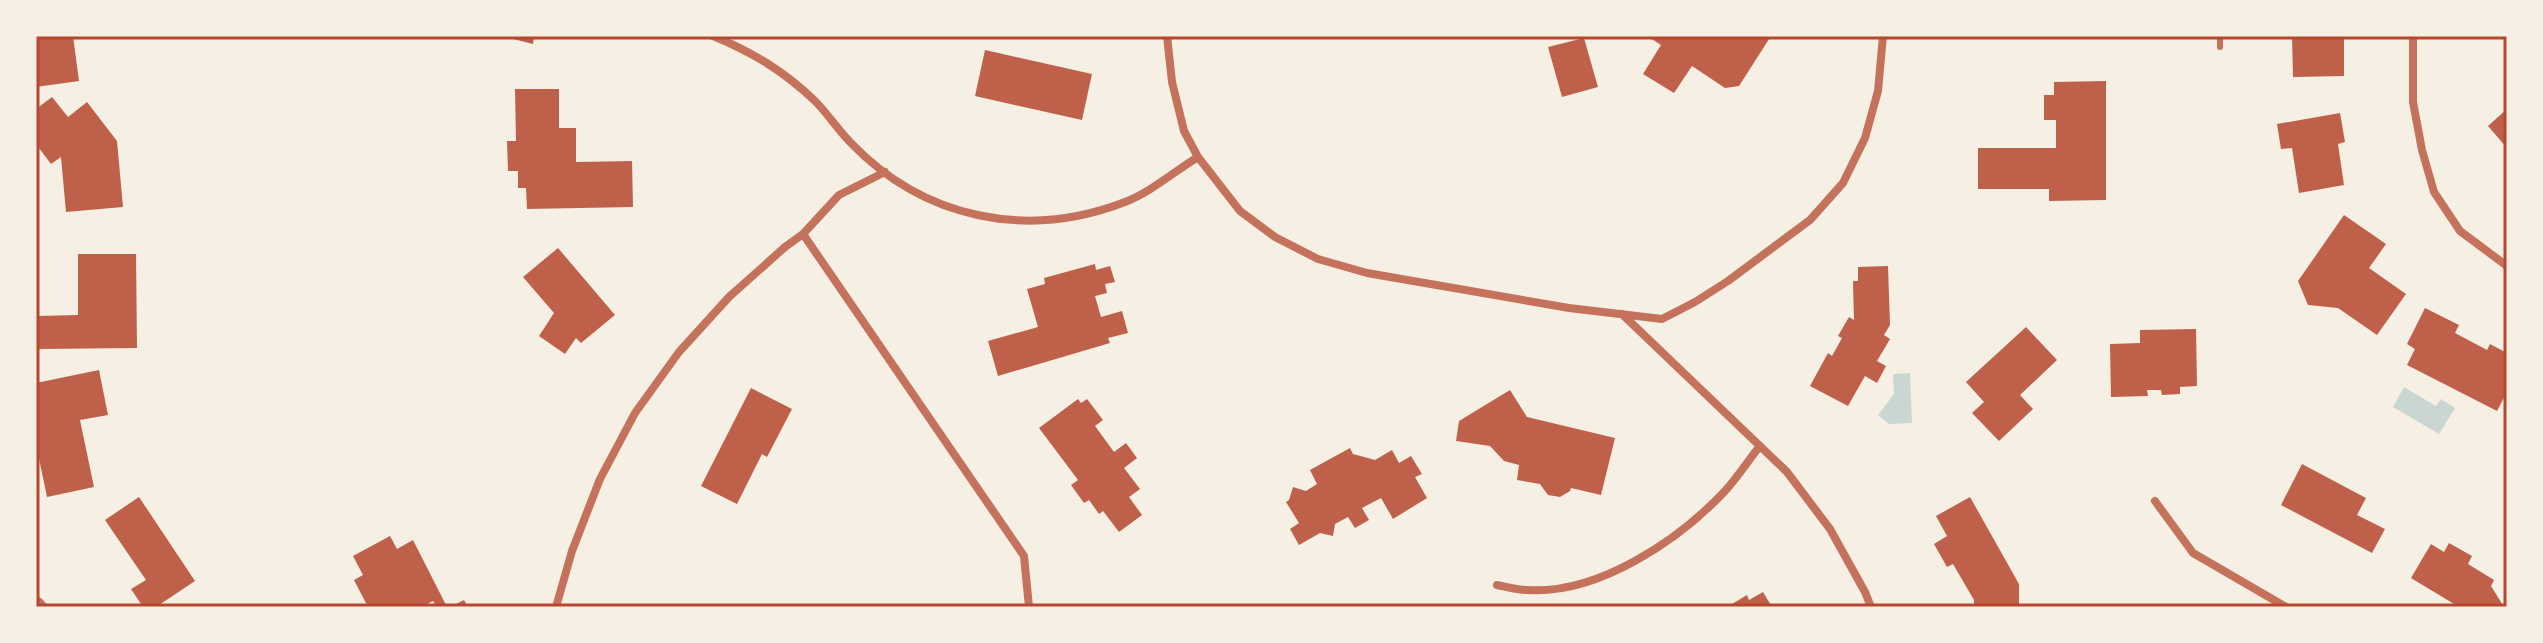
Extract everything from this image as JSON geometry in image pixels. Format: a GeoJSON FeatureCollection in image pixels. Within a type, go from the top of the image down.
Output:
{"type":"FeatureCollection","features":[{"type":"Feature","properties":{"kind":"street"},"geometry":{"type":"LineString","coordinates":[[713,36],[778,68],[816,102],[851,143],[885,172],[933,201],[981,216],[1029,222],[1080,216],[1128,201],[1198,157]]}},
{"type":"Feature","properties":{"kind":"street"},"geometry":{"type":"LineString","coordinates":[[1167,36],[1172,82],[1184,131],[1198,157],[1240,211],[1275,237],[1318,259],[1367,273],[1569,308],[1662,319],[1728,281],[1810,220],[1843,183],[1865,138],[1878,91],[1883,36]]}},
{"type":"Feature","properties":{"kind":"street"},"geometry":{"type":"LineString","coordinates":[[2413,36],[2413,102],[2434,192],[2460,231],[2507,266]]}},
{"type":"Feature","properties":{"kind":"street"},"geometry":{"type":"LineString","coordinates":[[556,607],[572,551],[600,479],[635,413],[679,352],[729,297],[803,234],[839,195],[885,172]]}},
{"type":"Feature","properties":{"kind":"street"},"geometry":{"type":"LineString","coordinates":[[803,234],[1024,556],[1029,607]]}},
{"type":"Feature","properties":{"kind":"street"},"geometry":{"type":"LineString","coordinates":[[1622,313],[1787,472],[1830,529],[1871,607]]}},
{"type":"Feature","properties":{"kind":"street"},"geometry":{"type":"LineString","coordinates":[[1497,585],[1527,590],[1560,588],[1591,580],[1642,558],[1685,528],[1726,490],[1759,447]]}},
{"type":"Feature","properties":{"kind":"street"},"geometry":{"type":"LineString","coordinates":[[2155,501],[2193,553],[2286,607]]}},
{"type":"Feature","properties":{"kind":"street"},"geometry":{"type":"LineString","coordinates":[[36,603],[40,607]]}},
{"type":"Feature","properties":{"kind":"lane"},"geometry":{"type":"LineString","coordinates":[[2220,36],[2220,47]]}},
{"type":"Feature","properties":{"kind":"shaded area"},"geometry":{"type":"Polygon","coordinates":[[[1910,373],[1912,423],[1889,424],[1878,415],[1894,394],[1893,374],[1910,373]]]}},
{"type":"Feature","properties":{"kind":"shaded area"},"geometry":{"type":"Polygon","coordinates":[[[2404,387],[2436,406],[2441,399],[2455,408],[2439,434],[2393,407],[2404,387]]]}},
{"type":"Feature","properties":{"kind":"building"},"geometry":{"type":"Polygon","coordinates":[[[36,36],[73,36],[79,81],[36,87],[36,36]]]}},
{"type":"Feature","properties":{"kind":"building"},"geometry":{"type":"Polygon","coordinates":[[[501,36],[534,36],[533,44],[501,36]]]}},
{"type":"Feature","properties":{"kind":"building"},"geometry":{"type":"Polygon","coordinates":[[[1647,36],[1771,36],[1739,86],[1725,88],[1692,66],[1674,93],[1643,74],[1661,45],[1647,36]]]}},
{"type":"Feature","properties":{"kind":"building"},"geometry":{"type":"Polygon","coordinates":[[[2292,36],[2344,36],[2344,76],[2293,77],[2292,36]]]}},
{"type":"Feature","properties":{"kind":"building"},"geometry":{"type":"Polygon","coordinates":[[[1584,38],[1598,87],[1562,97],[1548,47],[1584,38]]]}},
{"type":"Feature","properties":{"kind":"building"},"geometry":{"type":"Polygon","coordinates":[[[985,50],[1092,74],[1082,120],[975,96],[985,50]]]}},
{"type":"Feature","properties":{"kind":"building"},"geometry":{"type":"Polygon","coordinates":[[[2106,81],[2106,200],[2049,201],[2049,189],[1978,189],[1978,148],[2056,148],[2056,120],[2044,120],[2044,95],[2054,95],[2054,82],[2106,81]]]}},
{"type":"Feature","properties":{"kind":"building"},"geometry":{"type":"Polygon","coordinates":[[[515,89],[559,89],[559,128],[576,128],[576,162],[632,161],[633,207],[527,209],[526,188],[518,188],[518,171],[508,171],[507,141],[516,141],[515,89]]]}},
{"type":"Feature","properties":{"kind":"building"},"geometry":{"type":"Polygon","coordinates":[[[52,97],[68,117],[87,102],[117,141],[123,207],[66,212],[61,157],[51,164],[36,144],[36,109],[52,97]]]}},
{"type":"Feature","properties":{"kind":"building"},"geometry":{"type":"Polygon","coordinates":[[[2507,109],[2507,148],[2488,126],[2507,109]]]}},
{"type":"Feature","properties":{"kind":"building"},"geometry":{"type":"Polygon","coordinates":[[[2340,113],[2345,142],[2338,144],[2344,185],[2299,193],[2292,148],[2281,149],[2277,124],[2340,113]]]}},
{"type":"Feature","properties":{"kind":"building"},"geometry":{"type":"Polygon","coordinates":[[[2344,215],[2386,244],[2369,268],[2406,294],[2377,335],[2338,308],[2308,305],[2298,281],[2344,215]]]}},
{"type":"Feature","properties":{"kind":"building"},"geometry":{"type":"Polygon","coordinates":[[[558,248],[615,315],[581,343],[576,338],[565,354],[539,336],[554,313],[523,277],[558,248]]]}},
{"type":"Feature","properties":{"kind":"building"},"geometry":{"type":"Polygon","coordinates":[[[78,254],[136,254],[137,348],[39,349],[38,316],[78,315],[78,254]]]}},
{"type":"Feature","properties":{"kind":"building"},"geometry":{"type":"Polygon","coordinates":[[[1095,264],[1096,270],[1110,266],[1115,282],[1105,284],[1107,293],[1095,296],[1101,317],[1122,311],[1128,333],[1108,338],[1110,343],[998,376],[988,341],[1038,327],[1027,289],[1045,284],[1044,278],[1095,264]]]}},
{"type":"Feature","properties":{"kind":"building"},"geometry":{"type":"Polygon","coordinates":[[[1888,266],[1890,325],[1884,335],[1890,339],[1877,361],[1886,366],[1877,383],[1865,376],[1848,406],[1810,386],[1828,353],[1832,356],[1842,338],[1838,336],[1849,317],[1854,320],[1853,281],[1858,281],[1858,267],[1888,266]]]}},
{"type":"Feature","properties":{"kind":"building"},"geometry":{"type":"Polygon","coordinates":[[[2425,308],[2459,325],[2455,333],[2487,350],[2490,344],[2507,353],[2507,392],[2497,411],[2407,365],[2415,349],[2407,344],[2425,308]]]}},
{"type":"Feature","properties":{"kind":"building"},"geometry":{"type":"Polygon","coordinates":[[[2026,327],[2057,360],[2020,395],[2033,409],[1999,441],[1972,413],[1984,402],[1966,382],[2026,327]]]}},
{"type":"Feature","properties":{"kind":"building"},"geometry":{"type":"Polygon","coordinates":[[[2196,329],[2197,386],[2180,387],[2180,394],[2162,395],[2161,390],[2147,390],[2148,396],[2111,397],[2110,344],[2140,343],[2140,330],[2196,329]]]}},
{"type":"Feature","properties":{"kind":"building"},"geometry":{"type":"Polygon","coordinates":[[[99,370],[108,415],[80,420],[94,487],[47,497],[36,444],[36,383],[99,370]]]}},
{"type":"Feature","properties":{"kind":"building"},"geometry":{"type":"Polygon","coordinates":[[[751,388],[792,409],[767,457],[762,454],[737,504],[701,486],[751,388]]]}},
{"type":"Feature","properties":{"kind":"building"},"geometry":{"type":"Polygon","coordinates":[[[1510,390],[1527,417],[1615,438],[1601,495],[1571,488],[1560,497],[1548,495],[1540,484],[1517,480],[1519,465],[1504,461],[1490,446],[1456,441],[1459,421],[1510,390]]]}},
{"type":"Feature","properties":{"kind":"building"},"geometry":{"type":"Polygon","coordinates":[[[1078,399],[1081,403],[1087,399],[1103,420],[1095,426],[1114,452],[1126,443],[1137,458],[1124,468],[1140,489],[1129,497],[1142,515],[1119,532],[1103,511],[1099,514],[1089,500],[1084,503],[1071,485],[1078,480],[1039,428],[1078,399]]]}},
{"type":"Feature","properties":{"kind":"building"},"geometry":{"type":"Polygon","coordinates":[[[1350,448],[1353,454],[1375,460],[1392,450],[1399,463],[1411,456],[1422,474],[1415,477],[1427,498],[1393,519],[1381,498],[1362,508],[1369,520],[1355,528],[1348,517],[1335,524],[1333,536],[1320,533],[1299,545],[1290,529],[1299,523],[1286,502],[1293,487],[1306,491],[1317,484],[1310,470],[1350,448]]]}},
{"type":"Feature","properties":{"kind":"building"},"geometry":{"type":"Polygon","coordinates":[[[2302,464],[2366,498],[2357,515],[2385,529],[2372,553],[2281,505],[2302,464]]]}},
{"type":"Feature","properties":{"kind":"building"},"geometry":{"type":"Polygon","coordinates":[[[139,497],[195,581],[156,607],[143,607],[131,589],[146,580],[105,520],[139,497]]]}},
{"type":"Feature","properties":{"kind":"building"},"geometry":{"type":"Polygon","coordinates":[[[1970,497],[2019,584],[2019,607],[1974,607],[1974,600],[1953,564],[1947,567],[1934,544],[1947,536],[1936,516],[1970,497]]]}},
{"type":"Feature","properties":{"kind":"building"},"geometry":{"type":"Polygon","coordinates":[[[390,536],[397,549],[413,540],[447,607],[437,607],[433,601],[421,607],[368,607],[354,580],[363,575],[353,556],[390,536]]]}},
{"type":"Feature","properties":{"kind":"building"},"geometry":{"type":"Polygon","coordinates":[[[2449,543],[2472,556],[2468,564],[2494,580],[2491,586],[2504,607],[2459,607],[2411,578],[2431,544],[2444,552],[2449,543]]]}},
{"type":"Feature","properties":{"kind":"building"},"geometry":{"type":"Polygon","coordinates":[[[1763,592],[1772,607],[1727,607],[1747,595],[1749,600],[1763,592]]]}},
{"type":"Feature","properties":{"kind":"building"},"geometry":{"type":"Polygon","coordinates":[[[464,600],[468,607],[450,607],[464,600]]]}}]}
